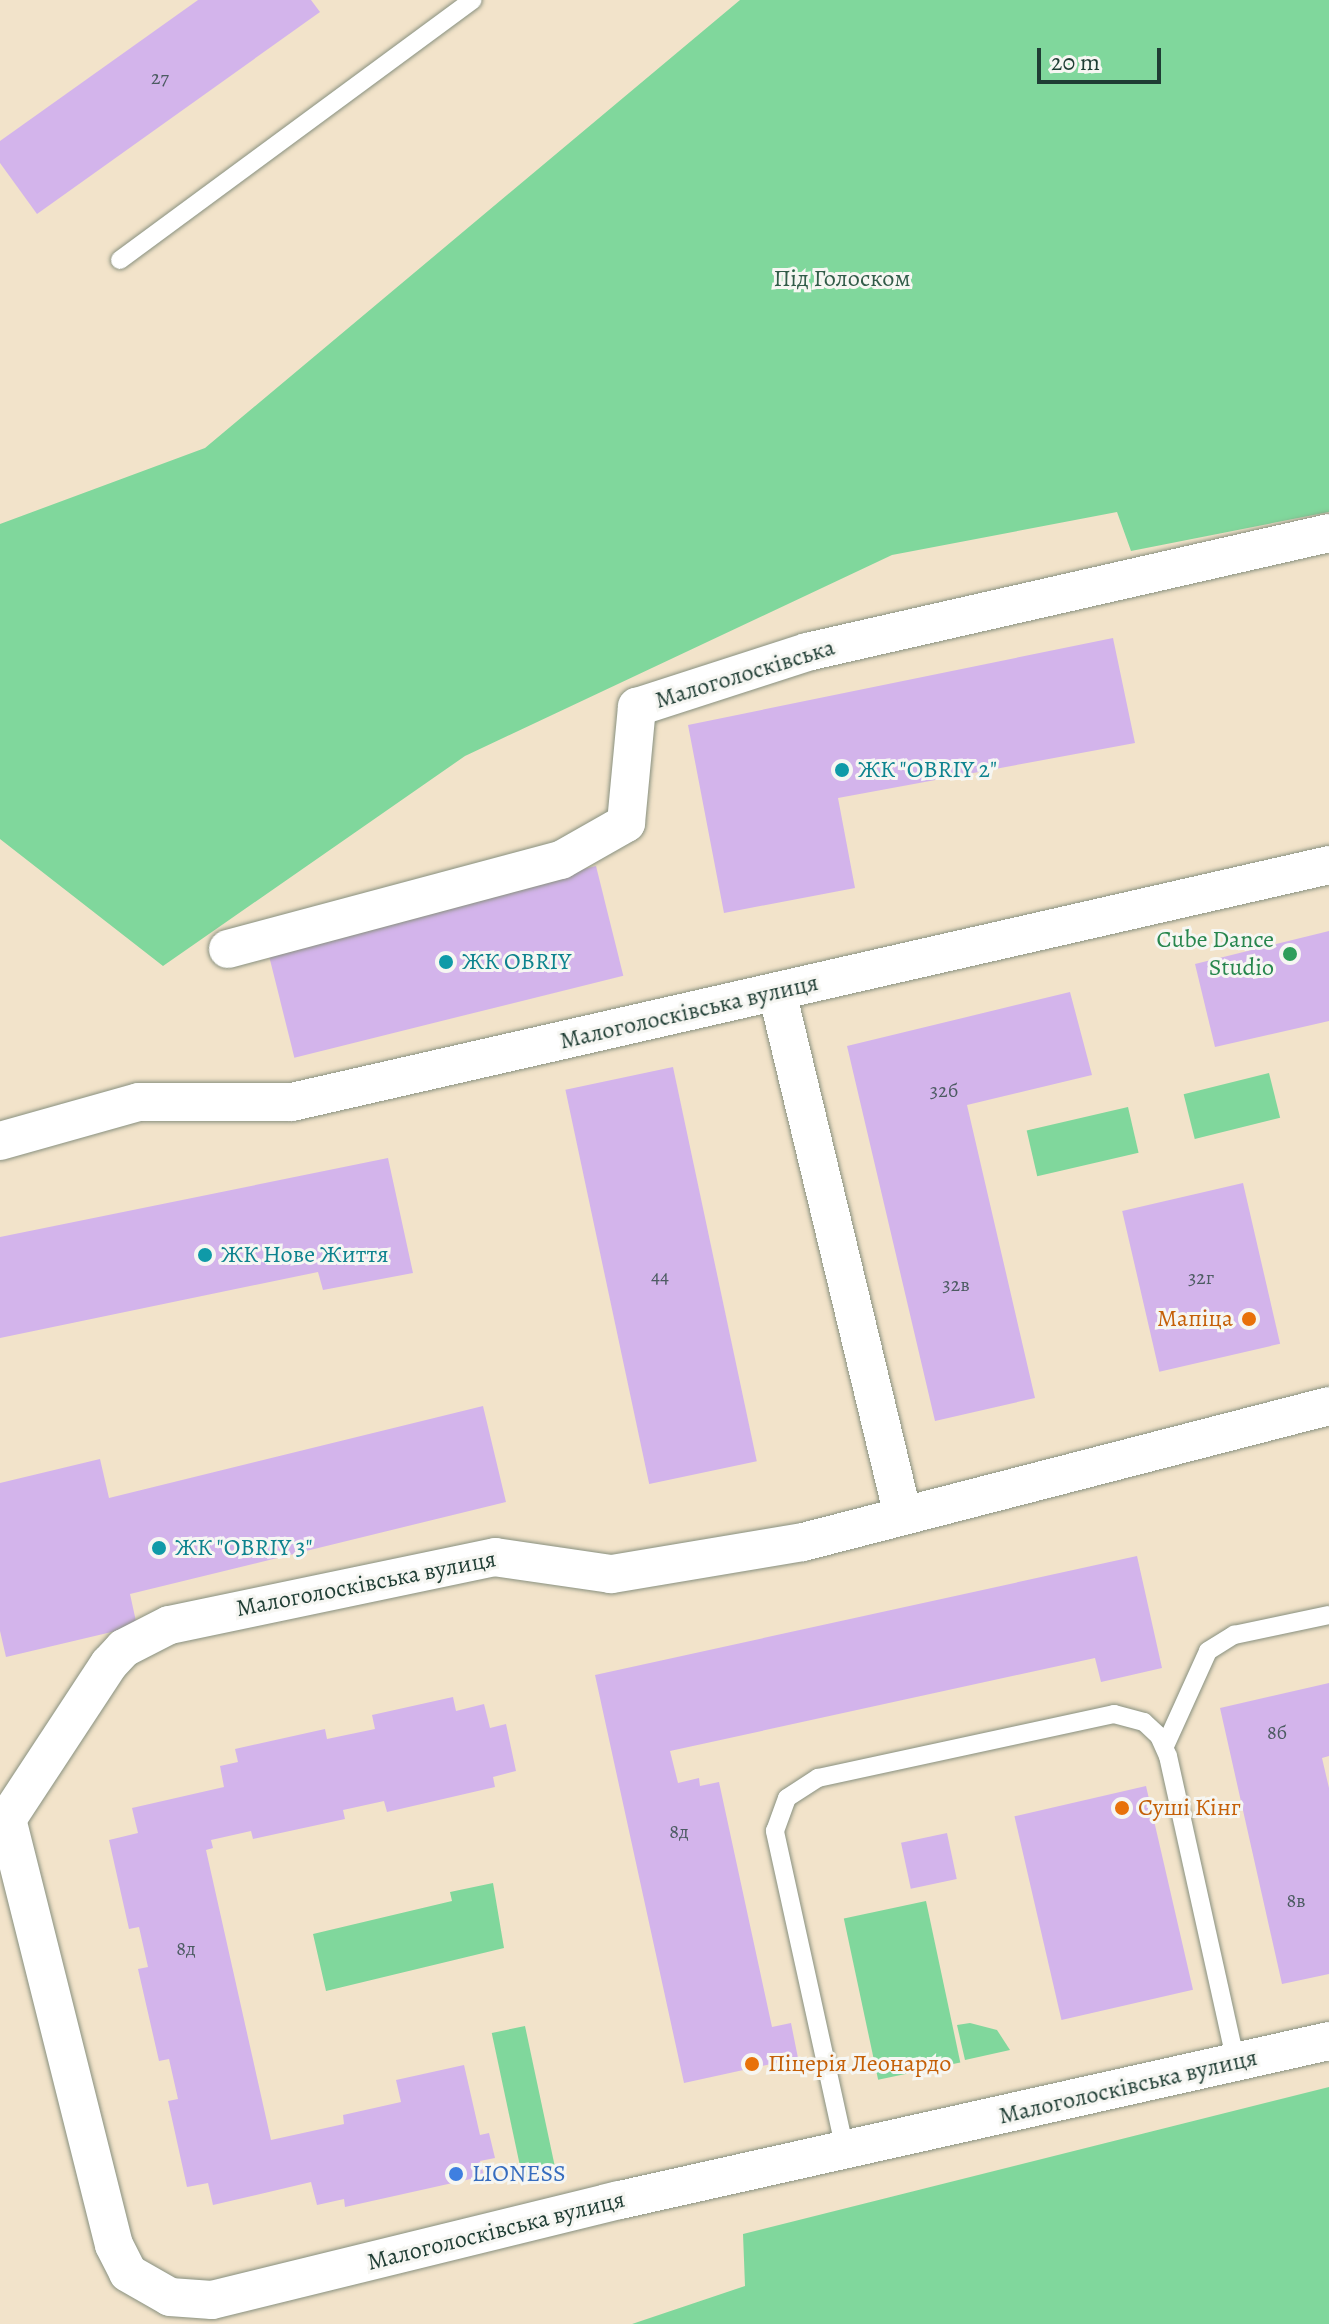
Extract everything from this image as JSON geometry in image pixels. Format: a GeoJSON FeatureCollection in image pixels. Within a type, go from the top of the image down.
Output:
{"type":"FeatureCollection","features":[{"type":"Feature","properties":{"kind":"street","name":"Малоголосківська"},"geometry":{"type":"LineString","coordinates":[[228,949],[561,860],[626,823],[637,707],[807,652],[1329,533]]}},
{"type":"Feature","properties":{"kind":"street","name":"Малоголосківська вулиця"},"geometry":{"type":"LineString","coordinates":[[0,1141],[139,1102],[292,1102],[1329,865]]}},
{"type":"Feature","properties":{"kind":"street"},"geometry":{"type":"LineString","coordinates":[[777,992],[903,1516]]}},
{"type":"Feature","properties":{"kind":"street","name":"Малоголосківська вулиця"},"geometry":{"type":"LineString","coordinates":[[1329,1406],[803,1542],[611,1574],[519,1558],[469,1561],[169,1625],[124,1648],[109,1664],[2,1808],[114,2245],[128,2273],[170,2297],[212,2300],[845,2150],[1329,2041]]}},
{"type":"Feature","properties":{"kind":"lane"},"geometry":{"type":"LineString","coordinates":[[120,260],[473,0]]}},
{"type":"Feature","properties":{"kind":"lane"},"geometry":{"type":"LineString","coordinates":[[1165,1746],[1208,1651],[1234,1635],[1329,1615]]}},
{"type":"Feature","properties":{"kind":"lane"},"geometry":{"type":"LineString","coordinates":[[845,2150],[775,1831],[787,1798],[818,1778],[1114,1714],[1144,1722],[1165,1746],[1236,2062]]}},
{"type":"Feature","properties":{"kind":"green space","name":"Під Голоском"},"geometry":{"type":"Polygon","coordinates":[[[740,0],[1329,0],[1329,512],[1131,551],[1117,512],[892,555],[465,756],[163,966],[0,839],[0,524],[205,448],[740,0]]]}},
{"type":"Feature","properties":{"kind":"green space"},"geometry":{"type":"Polygon","coordinates":[[[1269,1073],[1280,1118],[1195,1139],[1184,1094],[1269,1073]]]}},
{"type":"Feature","properties":{"kind":"green space"},"geometry":{"type":"Polygon","coordinates":[[[1128,1107],[1139,1153],[1037,1176],[1027,1130],[1128,1107]]]}},
{"type":"Feature","properties":{"kind":"green space"},"geometry":{"type":"Polygon","coordinates":[[[493,1883],[504,1948],[326,1991],[313,1934],[452,1901],[450,1892],[493,1883]]]}},
{"type":"Feature","properties":{"kind":"green space"},"geometry":{"type":"Polygon","coordinates":[[[926,1901],[960,2062],[878,2080],[844,1918],[926,1901]]]}},
{"type":"Feature","properties":{"kind":"green space"},"geometry":{"type":"Polygon","coordinates":[[[970,2023],[997,2030],[1010,2050],[965,2060],[957,2025],[970,2023]]]}},
{"type":"Feature","properties":{"kind":"green space"},"geometry":{"type":"Polygon","coordinates":[[[525,2026],[556,2171],[523,2178],[492,2033],[525,2026]]]}},
{"type":"Feature","properties":{"kind":"green space"},"geometry":{"type":"Polygon","coordinates":[[[1329,2087],[1329,2324],[632,2324],[745,2286],[743,2234],[1329,2087]]]}},
{"type":"Feature","properties":{"kind":"building"},"geometry":{"type":"Polygon","coordinates":[[[198,0],[311,0],[320,12],[37,214],[0,163],[0,141],[198,0]]]}},
{"type":"Feature","properties":{"kind":"building","name":"ЖК \"OBRIY 2\""},"geometry":{"type":"Polygon","coordinates":[[[1113,638],[1135,743],[838,798],[855,888],[724,913],[688,725],[1113,638]]]}},
{"type":"Feature","properties":{"kind":"building","name":"ЖК OBRIY"},"geometry":{"type":"Polygon","coordinates":[[[596,866],[623,976],[294,1058],[267,948],[596,866]]]}},
{"type":"Feature","properties":{"kind":"building"},"geometry":{"type":"Polygon","coordinates":[[[1329,931],[1329,1021],[1215,1047],[1195,964],[1329,931]]]}},
{"type":"Feature","properties":{"kind":"building"},"geometry":{"type":"Polygon","coordinates":[[[1070,992],[1092,1075],[967,1105],[1035,1398],[935,1421],[847,1046],[1070,992]]]}},
{"type":"Feature","properties":{"kind":"building"},"geometry":{"type":"Polygon","coordinates":[[[673,1067],[757,1461],[649,1484],[565,1090],[673,1067]]]}},
{"type":"Feature","properties":{"kind":"building","name":"ЖК Нове Життя"},"geometry":{"type":"Polygon","coordinates":[[[388,1158],[413,1273],[323,1290],[318,1272],[0,1338],[0,1237],[388,1158]]]}},
{"type":"Feature","properties":{"kind":"building"},"geometry":{"type":"Polygon","coordinates":[[[1243,1183],[1280,1344],[1159,1372],[1122,1211],[1243,1183]]]}},
{"type":"Feature","properties":{"kind":"building","name":"ЖК \"OBRIY 3\""},"geometry":{"type":"Polygon","coordinates":[[[483,1406],[506,1502],[130,1594],[137,1626],[6,1657],[0,1631],[0,1483],[100,1459],[109,1498],[483,1406]]]}},
{"type":"Feature","properties":{"kind":"building"},"geometry":{"type":"Polygon","coordinates":[[[1137,1556],[1162,1668],[1101,1682],[1095,1658],[670,1751],[678,1783],[699,1778],[700,1786],[719,1782],[772,2027],[791,2023],[798,2058],[684,2083],[595,1675],[1137,1556]]]}},
{"type":"Feature","properties":{"kind":"building"},"geometry":{"type":"Polygon","coordinates":[[[1329,1683],[1329,1756],[1322,1758],[1329,1788],[1329,1974],[1282,1984],[1220,1708],[1329,1683]]]}},
{"type":"Feature","properties":{"kind":"building"},"geometry":{"type":"Polygon","coordinates":[[[453,1697],[456,1711],[484,1704],[490,1728],[506,1724],[516,1771],[493,1777],[495,1787],[387,1812],[384,1801],[343,1810],[345,1819],[253,1839],[251,1831],[211,1840],[213,1848],[206,1850],[271,2140],[344,2124],[343,2115],[401,2102],[396,2080],[464,2065],[480,2135],[489,2133],[495,2158],[480,2161],[484,2176],[345,2207],[344,2199],[317,2205],[311,2182],[213,2205],[208,2183],[187,2187],[168,2101],[178,2099],[169,2059],[159,2061],[138,1969],[148,1967],[139,1927],[129,1929],[109,1840],[138,1833],[132,1808],[224,1787],[220,1766],[238,1762],[235,1749],[325,1729],[327,1739],[375,1729],[372,1715],[453,1697]]]}},
{"type":"Feature","properties":{"kind":"building"},"geometry":{"type":"Polygon","coordinates":[[[1146,1786],[1193,1990],[1061,2020],[1014,1816],[1146,1786]]]}},
{"type":"Feature","properties":{"kind":"building"},"geometry":{"type":"Polygon","coordinates":[[[947,1833],[957,1879],[911,1889],[901,1843],[947,1833]]]}},
{"type":"Feature","properties":{"kind":"place","name":"ЖК \"OBRIY 2\""},"geometry":{"type":"Point","coordinates":[842,770]}},
{"type":"Feature","properties":{"kind":"place","name":"Cube Dance Studio"},"geometry":{"type":"Point","coordinates":[1290,954]}},
{"type":"Feature","properties":{"kind":"place","name":"ЖК OBRIY"},"geometry":{"type":"Point","coordinates":[446,962]}},
{"type":"Feature","properties":{"kind":"place","name":"ЖК Нове Життя"},"geometry":{"type":"Point","coordinates":[205,1255]}},
{"type":"Feature","properties":{"kind":"place","name":"Мапіца"},"geometry":{"type":"Point","coordinates":[1249,1319]}},
{"type":"Feature","properties":{"kind":"place","name":"ЖК \"OBRIY 3\""},"geometry":{"type":"Point","coordinates":[159,1548]}},
{"type":"Feature","properties":{"kind":"place","name":"Суші Кінг"},"geometry":{"type":"Point","coordinates":[1122,1808]}},
{"type":"Feature","properties":{"kind":"place","name":"Піцерія Леонардо"},"geometry":{"type":"Point","coordinates":[752,2064]}},
{"type":"Feature","properties":{"kind":"place","name":"LIONESS"},"geometry":{"type":"Point","coordinates":[456,2174]}}]}
